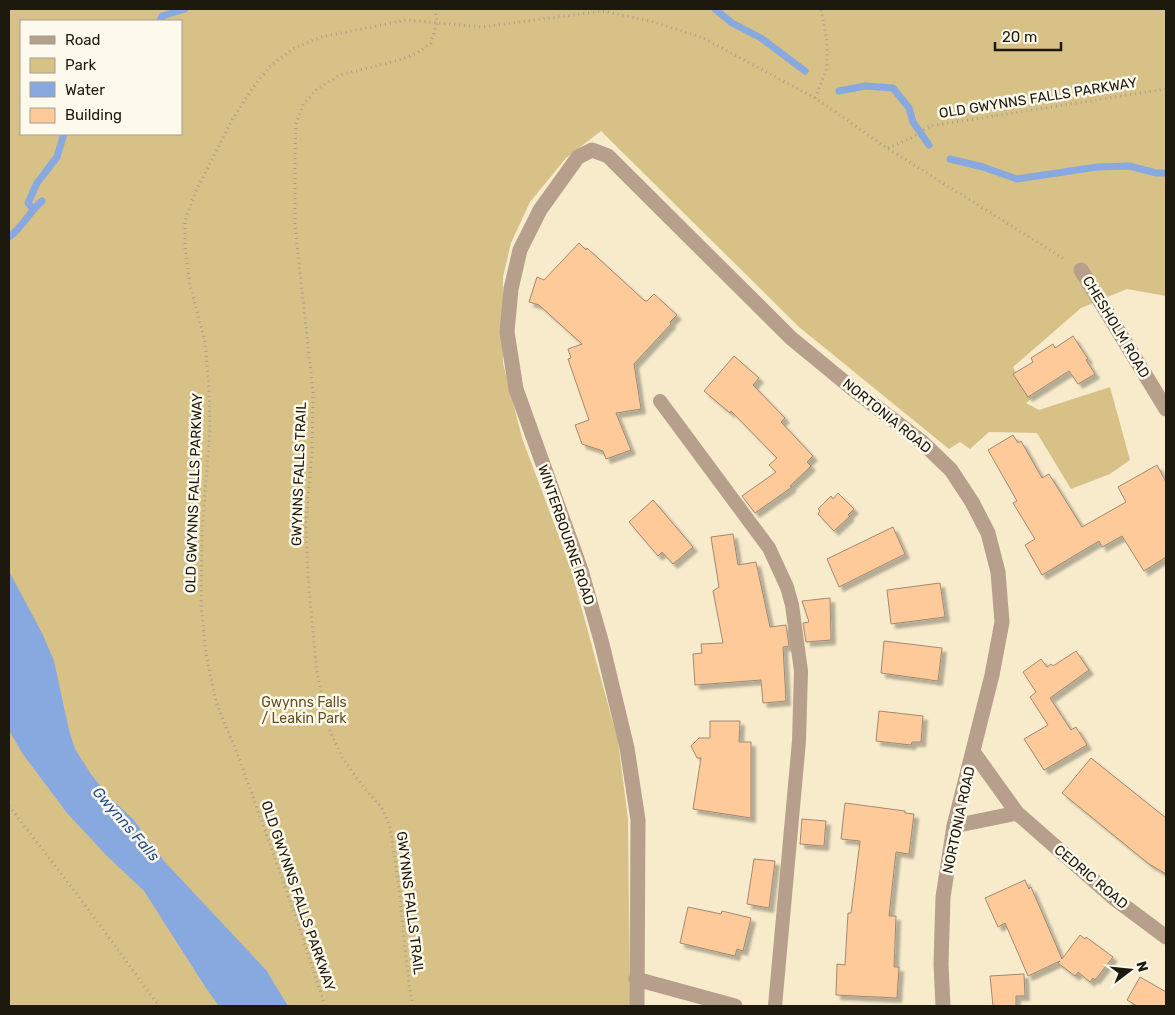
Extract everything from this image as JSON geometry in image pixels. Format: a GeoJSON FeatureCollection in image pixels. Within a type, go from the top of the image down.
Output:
{"type":"FeatureCollection","features":[{"type":"Feature","properties":{"kind":"street","name":"NORTONIA ROAD"},"geometry":{"type":"LineString","coordinates":[[592,150],[608,156],[791,338],[922,442],[951,470],[972,502],[988,533],[998,572],[1002,622],[974,753],[954,826],[943,897],[941,964],[943,1006]]}},
{"type":"Feature","properties":{"kind":"street","name":"WINTERBOURNE ROAD"},"geometry":{"type":"LineString","coordinates":[[592,150],[578,157],[540,210],[520,250],[510,289],[507,332],[516,389],[581,570],[602,644],[626,748],[638,820],[637,1006]]}},
{"type":"Feature","properties":{"kind":"street","name":"CHESHOLM ROAD"},"geometry":{"type":"LineString","coordinates":[[1081,270],[1166,409]]}},
{"type":"Feature","properties":{"kind":"street","name":"CEDRIC ROAD"},"geometry":{"type":"LineString","coordinates":[[974,753],[1017,814],[1115,899],[1166,937]]}},
{"type":"Feature","properties":{"kind":"street"},"geometry":{"type":"LineString","coordinates":[[954,826],[1017,814]]}},
{"type":"Feature","properties":{"kind":"street"},"geometry":{"type":"LineString","coordinates":[[636,978],[735,1006]]}},
{"type":"Feature","properties":{"kind":"lane"},"geometry":{"type":"LineString","coordinates":[[660,402],[769,548],[787,587],[792,605],[801,670],[800,742],[775,1006]]}},
{"type":"Feature","properties":{"kind":"path","name":"GWYNNS FALLS TRAIL"},"geometry":{"type":"LineString","coordinates":[[413,1006],[390,827],[382,808],[364,788],[343,759],[329,729],[317,673],[308,578],[306,522],[312,450],[313,392],[295,226],[295,153],[296,124],[303,105],[316,90],[340,75],[396,61],[417,53],[431,43],[437,22],[435,9]]}},
{"type":"Feature","properties":{"kind":"path"},"geometry":{"type":"LineString","coordinates":[[816,96],[827,68],[827,42],[821,9]]}},
{"type":"Feature","properties":{"kind":"path","name":"OLD GWYNNS FALLS PARKWAY"},"geometry":{"type":"LineString","coordinates":[[324,1006],[290,902],[239,758],[216,702],[206,654],[202,604],[202,531],[210,429],[209,389],[205,342],[190,285],[185,248],[185,220],[196,191],[232,120],[269,67],[293,49],[321,37],[406,20],[482,27],[603,11],[650,21],[701,37],[816,96],[888,148],[911,138],[930,126],[1166,89]]}},
{"type":"Feature","properties":{"kind":"path"},"geometry":{"type":"LineString","coordinates":[[888,148],[1081,270]]}},
{"type":"Feature","properties":{"kind":"path"},"geometry":{"type":"LineString","coordinates":[[9,806],[159,1006]]}},
{"type":"Feature","properties":{"kind":"green space","name":"Gwynns Falls / Leakin Park"},"geometry":{"type":"Polygon","coordinates":[[[9,9],[1166,9],[1166,296],[1127,289],[1081,308],[1013,367],[1031,399],[1026,403],[1039,410],[1110,387],[1130,460],[1110,474],[1071,489],[1037,433],[989,432],[970,449],[960,442],[949,449],[799,327],[601,131],[566,158],[530,202],[511,243],[503,277],[503,363],[522,438],[570,566],[618,741],[628,819],[630,1006],[9,1006],[9,9]]]}},
{"type":"Feature","properties":{"kind":"water","name":"Gwynns Falls"},"geometry":{"type":"Polygon","coordinates":[[[9,571],[43,635],[54,661],[75,749],[91,774],[109,797],[133,819],[164,861],[266,970],[288,1006],[219,1006],[144,891],[107,856],[67,813],[22,753],[9,730],[9,571]]]}},
{"type":"Feature","properties":{"kind":"building"},"geometry":{"type":"Polygon","coordinates":[[[579,243],[586,250],[587,248],[645,301],[654,294],[677,315],[634,364],[641,409],[616,413],[631,450],[606,459],[603,451],[582,444],[575,425],[589,420],[568,359],[571,358],[568,349],[582,344],[539,305],[529,302],[537,277],[544,280],[579,243]]]}},
{"type":"Feature","properties":{"kind":"building"},"geometry":{"type":"Polygon","coordinates":[[[1073,336],[1095,374],[1078,384],[1069,371],[1028,397],[1013,374],[1033,362],[1031,358],[1053,344],[1055,348],[1073,336]]]}},
{"type":"Feature","properties":{"kind":"building"},"geometry":{"type":"Polygon","coordinates":[[[734,356],[759,378],[753,385],[785,418],[781,422],[813,456],[807,462],[811,466],[790,486],[792,487],[755,513],[742,496],[776,472],[769,465],[777,458],[731,411],[730,413],[704,391],[734,356]]]}},
{"type":"Feature","properties":{"kind":"building"},"geometry":{"type":"Polygon","coordinates":[[[1013,435],[1018,443],[1021,441],[1042,478],[1049,474],[1082,527],[1126,502],[1118,487],[1157,465],[1166,482],[1166,557],[1144,571],[1122,536],[1102,547],[1099,541],[1042,575],[1025,545],[1035,539],[1013,503],[1017,501],[988,450],[1013,435]]]}},
{"type":"Feature","properties":{"kind":"building"},"geometry":{"type":"Polygon","coordinates":[[[838,493],[854,509],[848,515],[850,516],[834,531],[818,514],[820,511],[818,509],[831,496],[833,499],[838,493]]]}},
{"type":"Feature","properties":{"kind":"building"},"geometry":{"type":"Polygon","coordinates":[[[653,500],[693,547],[673,564],[662,552],[658,556],[629,522],[653,500]]]}},
{"type":"Feature","properties":{"kind":"building"},"geometry":{"type":"Polygon","coordinates":[[[893,527],[905,554],[839,587],[827,559],[893,527]]]}},
{"type":"Feature","properties":{"kind":"building"},"geometry":{"type":"Polygon","coordinates":[[[733,534],[738,565],[756,562],[770,627],[786,625],[789,646],[783,647],[786,701],[763,703],[761,680],[695,685],[693,654],[702,653],[701,644],[723,643],[713,591],[719,587],[711,537],[733,534]]]}},
{"type":"Feature","properties":{"kind":"building"},"geometry":{"type":"Polygon","coordinates":[[[940,583],[945,617],[891,624],[887,590],[940,583]]]}},
{"type":"Feature","properties":{"kind":"building"},"geometry":{"type":"Polygon","coordinates":[[[830,598],[831,640],[806,642],[803,623],[809,622],[802,601],[830,598]]]}},
{"type":"Feature","properties":{"kind":"building"},"geometry":{"type":"Polygon","coordinates":[[[884,641],[942,648],[938,681],[881,673],[884,641]]]}},
{"type":"Feature","properties":{"kind":"building"},"geometry":{"type":"Polygon","coordinates":[[[1076,651],[1089,670],[1050,698],[1071,730],[1076,727],[1087,745],[1044,770],[1024,739],[1048,725],[1030,697],[1036,692],[1023,672],[1041,659],[1047,667],[1051,664],[1053,666],[1076,651]]]}},
{"type":"Feature","properties":{"kind":"building"},"geometry":{"type":"Polygon","coordinates":[[[879,711],[923,716],[921,742],[912,742],[911,745],[876,741],[879,711]]]}},
{"type":"Feature","properties":{"kind":"building"},"geometry":{"type":"Polygon","coordinates":[[[710,721],[740,721],[739,742],[751,742],[751,818],[693,809],[701,758],[697,758],[691,746],[699,738],[710,738],[710,721]]]}},
{"type":"Feature","properties":{"kind":"building"},"geometry":{"type":"Polygon","coordinates":[[[1091,758],[1166,818],[1166,874],[1149,864],[1062,793],[1091,758]]]}},
{"type":"Feature","properties":{"kind":"building"},"geometry":{"type":"Polygon","coordinates":[[[845,803],[905,811],[905,813],[914,814],[909,854],[896,852],[889,916],[896,916],[894,967],[899,967],[897,998],[836,995],[837,964],[845,965],[848,913],[851,913],[860,841],[841,839],[845,803]]]}},
{"type":"Feature","properties":{"kind":"building"},"geometry":{"type":"Polygon","coordinates":[[[802,819],[826,821],[824,846],[800,844],[802,819]]]}},
{"type":"Feature","properties":{"kind":"building"},"geometry":{"type":"Polygon","coordinates":[[[754,859],[775,861],[769,908],[747,904],[754,859]]]}},
{"type":"Feature","properties":{"kind":"building"},"geometry":{"type":"Polygon","coordinates":[[[1025,880],[1029,889],[1031,887],[1062,959],[1080,935],[1085,939],[1086,937],[1113,957],[1095,980],[1093,978],[1090,982],[1078,972],[1075,976],[1058,963],[1060,961],[1028,976],[1005,923],[998,927],[985,898],[1025,880]]]}},
{"type":"Feature","properties":{"kind":"building"},"geometry":{"type":"Polygon","coordinates":[[[688,907],[721,914],[722,911],[751,918],[743,951],[737,949],[735,956],[680,943],[688,907]]]}},
{"type":"Feature","properties":{"kind":"building"},"geometry":{"type":"Polygon","coordinates":[[[1024,974],[1025,996],[1016,996],[1016,1006],[993,1006],[990,976],[1024,974]]]}},
{"type":"Feature","properties":{"kind":"building"},"geometry":{"type":"Polygon","coordinates":[[[1140,977],[1166,992],[1166,1006],[1137,1006],[1127,1000],[1140,977]]]}},
{"type":"Feature","properties":{"kind":"waterway"},"geometry":{"type":"LineString","coordinates":[[160,20],[162,16],[185,9]]}},
{"type":"Feature","properties":{"kind":"waterway"},"geometry":{"type":"LineString","coordinates":[[715,9],[732,23],[761,38],[805,71]]}},
{"type":"Feature","properties":{"kind":"waterway"},"geometry":{"type":"LineString","coordinates":[[839,91],[865,86],[893,88],[909,108],[913,122],[929,145]]}},
{"type":"Feature","properties":{"kind":"waterway"},"geometry":{"type":"LineString","coordinates":[[33,209],[28,203],[37,183],[57,157],[64,135]]}},
{"type":"Feature","properties":{"kind":"waterway"},"geometry":{"type":"LineString","coordinates":[[950,159],[983,167],[1017,179],[1097,167],[1129,166],[1156,173],[1166,173]]}},
{"type":"Feature","properties":{"kind":"waterway"},"geometry":{"type":"LineString","coordinates":[[9,237],[42,201]]}}]}
